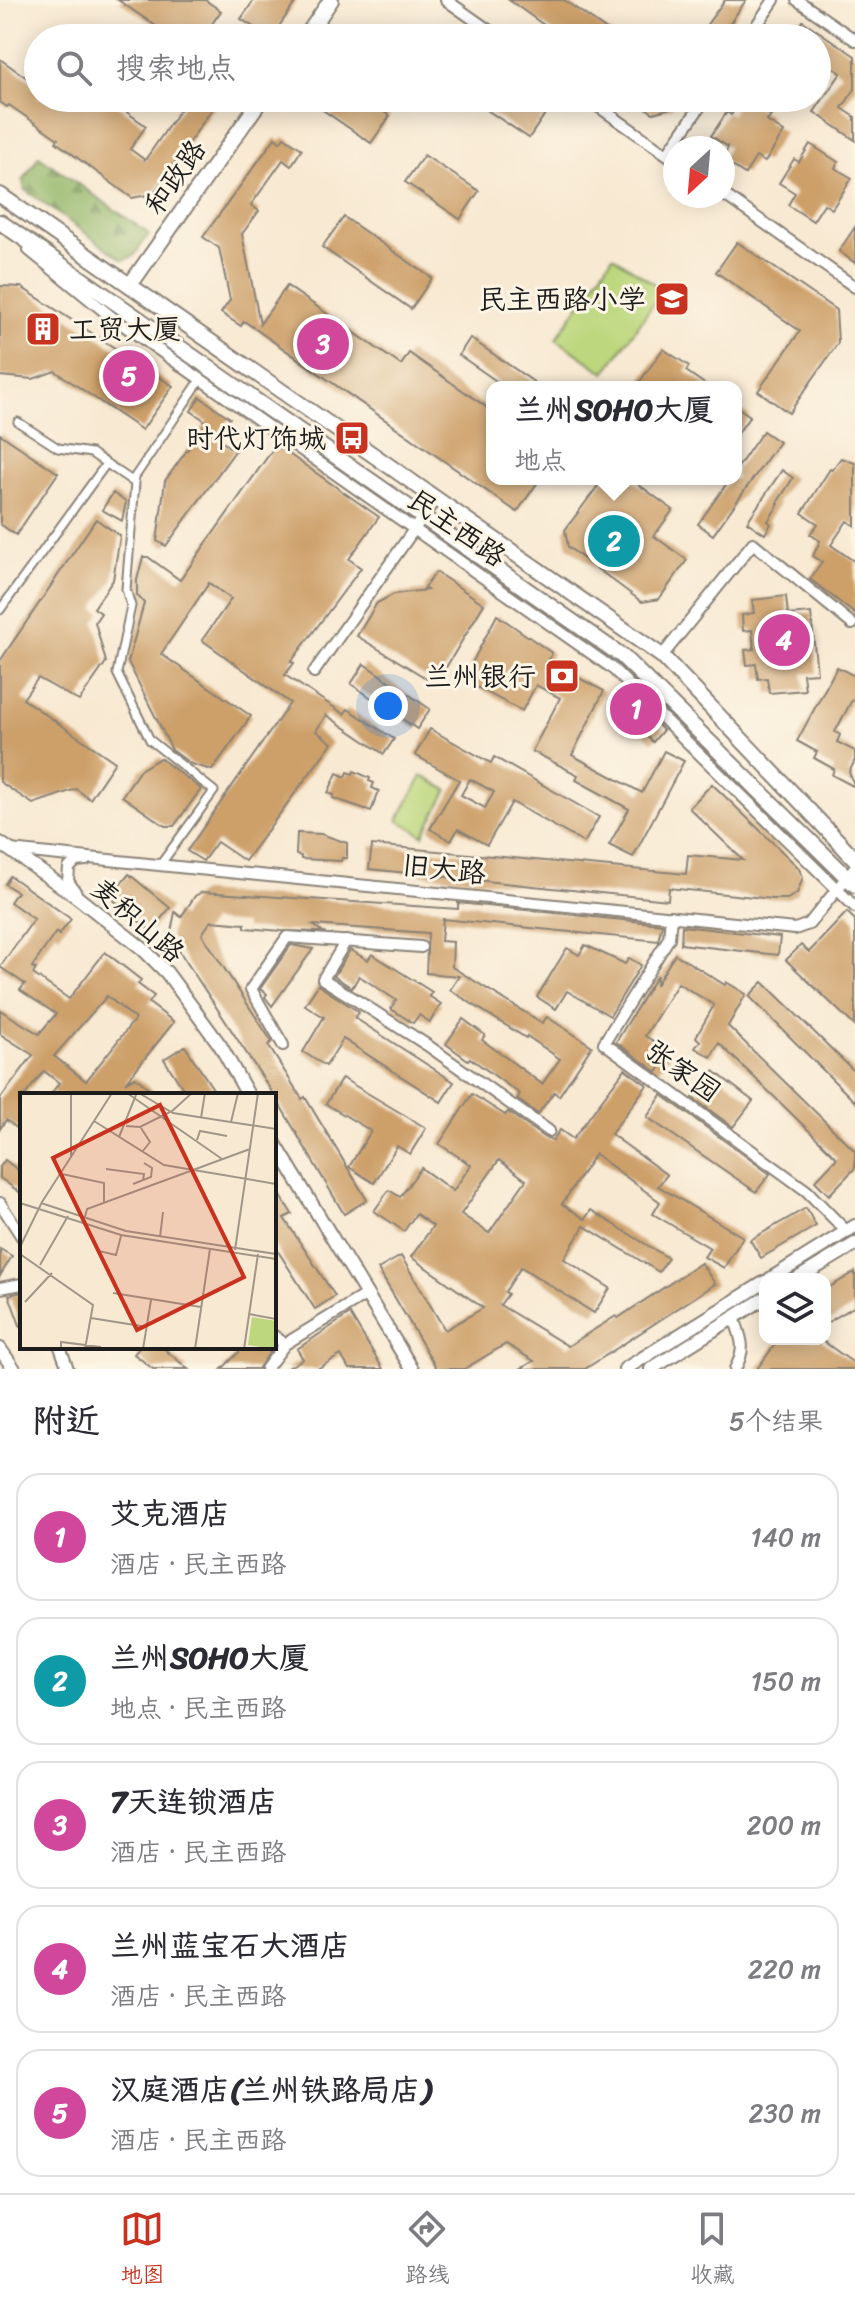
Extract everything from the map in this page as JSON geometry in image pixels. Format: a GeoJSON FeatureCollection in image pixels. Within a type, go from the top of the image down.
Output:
{"type":"FeatureCollection","features":[{"type":"Feature","properties":{"kind":"main road"},"geometry":{"type":"LineString","coordinates":[[315,24],[331,0]]}},
{"type":"Feature","properties":{"kind":"main road","name":"和政路"},"geometry":{"type":"LineString","coordinates":[[130,285],[252,112]]}},
{"type":"Feature","properties":{"kind":"main road","name":"民主西路"},"geometry":{"type":"LineString","coordinates":[[0,195],[662,656],[855,859]]}},
{"type":"Feature","properties":{"kind":"main road","name":"民主西路"},"geometry":{"type":"LineString","coordinates":[[0,224],[622,656],[852,876]]}},
{"type":"Feature","properties":{"kind":"street"},"geometry":{"type":"LineString","coordinates":[[446,0],[480,24]]}},
{"type":"Feature","properties":{"kind":"street"},"geometry":{"type":"LineString","coordinates":[[758,24],[774,0]]}},
{"type":"Feature","properties":{"kind":"street"},"geometry":{"type":"LineString","coordinates":[[797,0],[855,40]]}},
{"type":"Feature","properties":{"kind":"street"},"geometry":{"type":"LineString","coordinates":[[606,112],[663,151]]}},
{"type":"Feature","properties":{"kind":"street"},"geometry":{"type":"LineString","coordinates":[[683,136],[698,112]]}},
{"type":"Feature","properties":{"kind":"street"},"geometry":{"type":"LineString","coordinates":[[735,202],[855,287]]}},
{"type":"Feature","properties":{"kind":"street","name":"民主西路"},"geometry":{"type":"LineString","coordinates":[[0,224],[109,315],[612,668],[636,688],[855,907]]}},
{"type":"Feature","properties":{"kind":"street"},"geometry":{"type":"LineString","coordinates":[[132,481],[201,379]]}},
{"type":"Feature","properties":{"kind":"street"},"geometry":{"type":"LineString","coordinates":[[18,422],[58,448],[91,453],[135,483],[126,589],[131,606],[117,673],[150,740],[214,791],[160,865]]}},
{"type":"Feature","properties":{"kind":"street"},"geometry":{"type":"LineString","coordinates":[[0,610],[106,464]]}},
{"type":"Feature","properties":{"kind":"street"},"geometry":{"type":"LineString","coordinates":[[314,672],[436,498]]}},
{"type":"Feature","properties":{"kind":"street"},"geometry":{"type":"LineString","coordinates":[[662,656],[753,543],[852,624]]}},
{"type":"Feature","properties":{"kind":"street","name":"旧大路"},"geometry":{"type":"LineString","coordinates":[[4,847],[795,929],[809,924],[836,888],[852,876]]}},
{"type":"Feature","properties":{"kind":"street","name":"麦积山路"},"geometry":{"type":"LineString","coordinates":[[4,847],[97,913],[143,949],[167,973],[220,1045],[247,1093]]}},
{"type":"Feature","properties":{"kind":"street"},"geometry":{"type":"LineString","coordinates":[[97,913],[72,889],[67,874],[76,861],[100,859]]}},
{"type":"Feature","properties":{"kind":"street","name":"张家园"},"geometry":{"type":"LineString","coordinates":[[671,916],[669,938],[604,1043],[807,1191],[850,1228]]}},
{"type":"Feature","properties":{"kind":"street"},"geometry":{"type":"LineString","coordinates":[[283,1045],[251,989],[287,937],[421,947]]}},
{"type":"Feature","properties":{"kind":"street"},"geometry":{"type":"LineString","coordinates":[[346,941],[323,979],[427,1045],[549,1131]]}},
{"type":"Feature","properties":{"kind":"street"},"geometry":{"type":"LineString","coordinates":[[276,1145],[412,1369]]}},
{"type":"Feature","properties":{"kind":"street"},"geometry":{"type":"LineString","coordinates":[[0,1203],[20,1234]]}},
{"type":"Feature","properties":{"kind":"street"},"geometry":{"type":"LineString","coordinates":[[780,1273],[850,1228]]}},
{"type":"Feature","properties":{"kind":"street"},"geometry":{"type":"LineString","coordinates":[[807,1273],[855,1244]]}},
{"type":"Feature","properties":{"kind":"street"},"geometry":{"type":"LineString","coordinates":[[0,1288],[20,1284]]}},
{"type":"Feature","properties":{"kind":"street"},"geometry":{"type":"LineString","coordinates":[[625,1369],[759,1287]]}},
{"type":"Feature","properties":{"kind":"street"},"geometry":{"type":"LineString","coordinates":[[266,1369],[285,1344],[367,1294]]}},
{"type":"Feature","properties":{"kind":"street"},"geometry":{"type":"LineString","coordinates":[[651,1369],[759,1302]]}},
{"type":"Feature","properties":{"kind":"street"},"geometry":{"type":"LineString","coordinates":[[734,1317],[744,1345],[735,1369]]}},
{"type":"Feature","properties":{"kind":"street"},"geometry":{"type":"LineString","coordinates":[[276,1337],[285,1344]]}},
{"type":"Feature","properties":{"kind":"street"},"geometry":{"type":"LineString","coordinates":[[0,1349],[14,1369]]}},
{"type":"Feature","properties":{"kind":"street"},"geometry":{"type":"LineString","coordinates":[[61,1349],[68,1369]]}},
{"type":"Feature","properties":{"kind":"green space"},"geometry":{"type":"Polygon","coordinates":[[[39,156],[149,234],[134,256],[123,260],[25,190],[23,181],[39,156]]]}},
{"type":"Feature","properties":{"kind":"green space"},"geometry":{"type":"Polygon","coordinates":[[[613,256],[663,290],[605,373],[556,339],[613,256]]]}},
{"type":"Feature","properties":{"kind":"green space"},"geometry":{"type":"Polygon","coordinates":[[[422,776],[448,790],[423,835],[398,820],[422,776]]]}},
{"type":"Feature","properties":{"kind":"building"},"geometry":{"type":"Polygon","coordinates":[[[118,0],[205,0],[221,11],[212,24],[153,24],[118,0]]]}},
{"type":"Feature","properties":{"kind":"building"},"geometry":{"type":"Polygon","coordinates":[[[254,0],[297,0],[281,24],[249,24],[241,19],[254,0]]]}},
{"type":"Feature","properties":{"kind":"building"},"geometry":{"type":"Polygon","coordinates":[[[509,0],[564,0],[598,24],[542,24],[509,0]]]}},
{"type":"Feature","properties":{"kind":"building"},"geometry":{"type":"Polygon","coordinates":[[[725,0],[746,0],[730,24],[707,24],[725,0]]]}},
{"type":"Feature","properties":{"kind":"building"},"geometry":{"type":"Polygon","coordinates":[[[831,40],[855,56],[855,89],[842,108],[855,117],[855,140],[814,112],[831,112],[831,87],[841,73],[831,66],[831,40]]]}},
{"type":"Feature","properties":{"kind":"building"},"geometry":{"type":"Polygon","coordinates":[[[0,59],[24,76],[24,112],[126,112],[146,126],[130,149],[145,160],[178,112],[210,112],[153,194],[132,198],[56,142],[58,139],[0,102],[0,59]]]}},
{"type":"Feature","properties":{"kind":"building"},"geometry":{"type":"Polygon","coordinates":[[[326,112],[384,112],[390,116],[371,143],[326,112]]]}},
{"type":"Feature","properties":{"kind":"building"},"geometry":{"type":"Polygon","coordinates":[[[490,112],[542,112],[545,114],[529,138],[490,112]]]}},
{"type":"Feature","properties":{"kind":"building"},"geometry":{"type":"Polygon","coordinates":[[[727,112],[731,115],[733,112],[765,112],[771,116],[767,121],[784,132],[765,162],[756,157],[745,174],[735,168],[735,136],[711,136],[727,112]]]}},
{"type":"Feature","properties":{"kind":"building"},"geometry":{"type":"Polygon","coordinates":[[[284,137],[302,149],[291,166],[283,160],[251,205],[259,211],[242,234],[260,324],[287,286],[401,365],[409,353],[486,407],[486,485],[536,485],[517,512],[244,321],[241,326],[221,313],[230,300],[219,248],[203,237],[275,138],[280,142],[284,137]]]}},
{"type":"Feature","properties":{"kind":"building"},"geometry":{"type":"Polygon","coordinates":[[[810,144],[838,162],[835,168],[852,178],[832,209],[824,204],[813,221],[788,205],[795,193],[779,183],[794,159],[799,162],[810,144]]]}},
{"type":"Feature","properties":{"kind":"building"},"geometry":{"type":"Polygon","coordinates":[[[424,155],[479,191],[460,219],[405,182],[424,155]]]}},
{"type":"Feature","properties":{"kind":"building"},"geometry":{"type":"Polygon","coordinates":[[[344,217],[432,278],[411,309],[322,247],[344,217]]]}},
{"type":"Feature","properties":{"kind":"building"},"geometry":{"type":"Polygon","coordinates":[[[855,227],[855,263],[839,251],[855,227]]]}},
{"type":"Feature","properties":{"kind":"building"},"geometry":{"type":"Polygon","coordinates":[[[737,242],[836,310],[838,343],[789,413],[758,391],[800,331],[716,272],[737,242]]]}},
{"type":"Feature","properties":{"kind":"building","name":"工贸大厦"},"geometry":{"type":"Polygon","coordinates":[[[0,286],[21,287],[173,386],[142,430],[55,371],[33,379],[0,376],[0,286]]]}},
{"type":"Feature","properties":{"kind":"building"},"geometry":{"type":"Polygon","coordinates":[[[470,338],[532,381],[496,381],[459,355],[470,338]]]}},
{"type":"Feature","properties":{"kind":"building"},"geometry":{"type":"Polygon","coordinates":[[[663,349],[689,366],[686,371],[700,381],[640,381],[663,349]]]}},
{"type":"Feature","properties":{"kind":"building"},"geometry":{"type":"Polygon","coordinates":[[[200,397],[230,418],[216,437],[235,451],[166,546],[157,541],[165,481],[207,422],[191,411],[200,397]]]}},
{"type":"Feature","properties":{"kind":"building"},"geometry":{"type":"Polygon","coordinates":[[[742,410],[750,416],[742,427],[742,410]]]}},
{"type":"Feature","properties":{"kind":"building"},"geometry":{"type":"Polygon","coordinates":[[[763,431],[779,442],[713,535],[698,524],[726,485],[742,485],[742,461],[763,431]]]}},
{"type":"Feature","properties":{"kind":"building"},"geometry":{"type":"Polygon","coordinates":[[[0,434],[58,473],[16,535],[0,524],[0,434]]]}},
{"type":"Feature","properties":{"kind":"building"},"geometry":{"type":"Polygon","coordinates":[[[276,445],[379,517],[349,559],[361,568],[291,662],[294,663],[285,675],[344,714],[348,709],[394,739],[384,754],[326,715],[316,731],[332,743],[245,861],[217,842],[203,861],[187,851],[290,703],[202,640],[231,599],[209,583],[161,654],[251,716],[212,770],[191,764],[172,750],[128,662],[144,603],[137,595],[137,580],[143,557],[148,557],[180,580],[276,445]]]}},
{"type":"Feature","properties":{"kind":"building"},"geometry":{"type":"Polygon","coordinates":[[[841,458],[855,463],[855,526],[847,521],[831,545],[855,562],[855,614],[810,579],[822,562],[813,556],[820,541],[810,534],[818,524],[802,513],[830,469],[841,458]]]}},
{"type":"Feature","properties":{"kind":"building"},"geometry":{"type":"Polygon","coordinates":[[[782,470],[793,478],[768,521],[771,524],[765,534],[747,522],[782,470]]]}},
{"type":"Feature","properties":{"kind":"building"},"geometry":{"type":"Polygon","coordinates":[[[599,485],[639,485],[673,510],[654,536],[687,560],[659,599],[642,602],[568,547],[565,530],[599,485]]]}},
{"type":"Feature","properties":{"kind":"building"},"geometry":{"type":"Polygon","coordinates":[[[113,493],[126,502],[122,521],[102,510],[113,493]]]}},
{"type":"Feature","properties":{"kind":"building"},"geometry":{"type":"Polygon","coordinates":[[[96,519],[120,536],[113,580],[94,608],[101,613],[95,622],[106,662],[79,701],[38,678],[23,699],[115,762],[90,799],[76,789],[33,804],[0,782],[0,661],[96,519]]]}},
{"type":"Feature","properties":{"kind":"building"},"geometry":{"type":"Polygon","coordinates":[[[436,572],[484,604],[436,684],[357,636],[377,603],[394,594],[427,590],[424,588],[436,572]]]}},
{"type":"Feature","properties":{"kind":"building"},"geometry":{"type":"Polygon","coordinates":[[[786,596],[788,615],[811,613],[817,673],[803,674],[805,690],[769,693],[767,678],[758,679],[756,664],[747,665],[745,650],[754,649],[752,630],[743,631],[742,615],[754,613],[752,600],[786,596]]]}},
{"type":"Feature","properties":{"kind":"building"},"geometry":{"type":"Polygon","coordinates":[[[497,615],[552,653],[548,662],[604,691],[572,755],[642,793],[664,751],[684,761],[633,857],[609,845],[629,809],[576,780],[578,775],[532,751],[560,698],[536,685],[522,711],[463,680],[497,615]]]}},
{"type":"Feature","properties":{"kind":"building"},"geometry":{"type":"Polygon","coordinates":[[[364,664],[430,709],[417,729],[351,684],[364,664]]]}},
{"type":"Feature","properties":{"kind":"building"},"geometry":{"type":"Polygon","coordinates":[[[837,667],[855,676],[855,701],[852,700],[835,732],[840,735],[837,742],[855,751],[855,760],[849,772],[855,787],[832,775],[834,769],[814,758],[817,752],[797,741],[837,667]]]}},
{"type":"Feature","properties":{"kind":"building"},"geometry":{"type":"Polygon","coordinates":[[[628,695],[663,730],[653,742],[615,708],[628,695]]]}},
{"type":"Feature","properties":{"kind":"building"},"geometry":{"type":"Polygon","coordinates":[[[430,729],[491,763],[494,757],[599,817],[584,843],[512,802],[487,845],[458,829],[451,841],[430,829],[459,780],[415,755],[430,729]],[[470,779],[461,795],[485,808],[494,792],[470,779]]]}},
{"type":"Feature","properties":{"kind":"building"},"geometry":{"type":"Polygon","coordinates":[[[160,758],[201,789],[174,826],[165,826],[122,796],[140,770],[160,758]]]}},
{"type":"Feature","properties":{"kind":"building"},"geometry":{"type":"Polygon","coordinates":[[[354,771],[370,778],[369,781],[374,783],[372,788],[379,791],[371,811],[333,798],[334,795],[328,793],[337,773],[346,777],[348,772],[353,774],[354,771]]]}},
{"type":"Feature","properties":{"kind":"building"},"geometry":{"type":"Polygon","coordinates":[[[712,784],[798,867],[803,877],[797,893],[787,899],[773,899],[669,888],[668,900],[369,869],[372,845],[686,874],[688,855],[743,860],[689,808],[712,784]]]}},
{"type":"Feature","properties":{"kind":"building"},"geometry":{"type":"Polygon","coordinates":[[[297,833],[321,834],[347,843],[347,858],[341,861],[301,859],[296,855],[297,833]]]}},
{"type":"Feature","properties":{"kind":"building"},"geometry":{"type":"Polygon","coordinates":[[[129,874],[170,908],[151,931],[110,897],[129,874]]]}},
{"type":"Feature","properties":{"kind":"building"},"geometry":{"type":"Polygon","coordinates":[[[10,876],[71,919],[59,935],[56,932],[32,967],[36,969],[33,974],[69,999],[105,952],[141,980],[138,984],[154,996],[149,1003],[174,1022],[125,1083],[135,1077],[155,1093],[52,1093],[59,1083],[44,1071],[27,1093],[20,1093],[20,1130],[6,1120],[0,1129],[0,1099],[33,1055],[0,1034],[0,1010],[39,1034],[56,1014],[20,990],[25,984],[0,967],[34,919],[10,902],[17,892],[5,884],[10,876]],[[107,996],[54,1056],[86,1081],[135,1019],[107,996]]]}},
{"type":"Feature","properties":{"kind":"building"},"geometry":{"type":"Polygon","coordinates":[[[202,892],[458,909],[458,903],[662,924],[658,941],[443,919],[441,941],[453,942],[452,967],[542,1023],[547,1017],[592,1046],[559,1096],[554,1092],[538,1114],[517,1099],[520,1094],[446,1044],[463,1019],[485,1035],[482,1040],[542,1084],[560,1059],[450,990],[459,976],[426,973],[428,933],[313,925],[323,932],[282,931],[211,921],[202,934],[272,1042],[268,1045],[302,1099],[305,1097],[367,1200],[344,1214],[276,1098],[276,1093],[273,1093],[170,937],[175,912],[181,917],[195,896],[202,892]]]}},
{"type":"Feature","properties":{"kind":"building"},"geometry":{"type":"Polygon","coordinates":[[[847,912],[855,920],[855,1026],[786,960],[801,945],[809,952],[847,912]]]}},
{"type":"Feature","properties":{"kind":"building"},"geometry":{"type":"Polygon","coordinates":[[[682,926],[780,937],[778,955],[681,944],[682,926]]]}},
{"type":"Feature","properties":{"kind":"building"},"geometry":{"type":"Polygon","coordinates":[[[291,945],[313,949],[272,1006],[265,997],[267,994],[260,989],[291,945]]]}},
{"type":"Feature","properties":{"kind":"building"},"geometry":{"type":"Polygon","coordinates":[[[585,945],[625,964],[629,958],[641,965],[610,1016],[567,991],[556,1009],[537,997],[567,948],[579,955],[585,945]]]}},
{"type":"Feature","properties":{"kind":"building"},"geometry":{"type":"Polygon","coordinates":[[[350,950],[368,960],[372,954],[432,992],[429,996],[441,1004],[430,1022],[419,1015],[413,1023],[391,1009],[396,1000],[359,976],[352,988],[334,976],[350,950]]]}},
{"type":"Feature","properties":{"kind":"building"},"geometry":{"type":"Polygon","coordinates":[[[675,954],[725,985],[726,982],[746,994],[728,1026],[855,1151],[855,1168],[829,1195],[815,1181],[837,1158],[719,1043],[711,1057],[695,1048],[700,1041],[696,1037],[714,1005],[678,983],[645,1036],[672,1052],[657,1072],[616,1042],[657,975],[656,985],[675,954]]]}},
{"type":"Feature","properties":{"kind":"building"},"geometry":{"type":"Polygon","coordinates":[[[763,982],[855,1072],[855,1102],[749,996],[763,982]]]}},
{"type":"Feature","properties":{"kind":"building"},"geometry":{"type":"Polygon","coordinates":[[[318,985],[359,1012],[355,1018],[454,1082],[441,1102],[343,1039],[326,1066],[303,1052],[324,1017],[305,1005],[318,985]]]}},
{"type":"Feature","properties":{"kind":"building"},"geometry":{"type":"Polygon","coordinates":[[[185,1046],[216,1093],[186,1093],[164,1059],[185,1046]]]}},
{"type":"Feature","properties":{"kind":"building"},"geometry":{"type":"Polygon","coordinates":[[[625,1069],[647,1085],[611,1134],[667,1175],[658,1186],[743,1237],[724,1268],[704,1257],[710,1248],[653,1214],[660,1202],[595,1154],[562,1204],[585,1219],[591,1210],[668,1258],[659,1272],[584,1226],[564,1259],[610,1288],[594,1313],[521,1267],[500,1305],[568,1346],[616,1316],[618,1318],[701,1263],[715,1284],[585,1369],[520,1369],[534,1361],[506,1344],[464,1369],[437,1369],[378,1269],[401,1256],[445,1330],[483,1308],[411,1257],[433,1226],[416,1214],[404,1231],[374,1211],[389,1190],[400,1197],[421,1168],[453,1191],[471,1165],[439,1144],[472,1094],[505,1115],[508,1112],[545,1138],[553,1140],[560,1130],[573,1139],[625,1069]],[[499,1160],[461,1214],[489,1233],[526,1180],[499,1160]]]}},
{"type":"Feature","properties":{"kind":"building"},"geometry":{"type":"Polygon","coordinates":[[[714,1071],[753,1101],[733,1127],[693,1098],[714,1071]]]}},
{"type":"Feature","properties":{"kind":"building"},"geometry":{"type":"Polygon","coordinates":[[[342,1078],[426,1128],[410,1154],[397,1146],[374,1183],[349,1167],[371,1131],[326,1104],[342,1078]]]}},
{"type":"Feature","properties":{"kind":"building"},"geometry":{"type":"Polygon","coordinates":[[[662,1095],[770,1174],[756,1192],[647,1117],[662,1095]]]}},
{"type":"Feature","properties":{"kind":"building"},"geometry":{"type":"Polygon","coordinates":[[[5,1160],[20,1171],[20,1193],[0,1178],[0,1167],[5,1160]]]}},
{"type":"Feature","properties":{"kind":"building"},"geometry":{"type":"Polygon","coordinates":[[[276,1188],[292,1214],[284,1218],[335,1296],[315,1309],[276,1248],[276,1188]]]}},
{"type":"Feature","properties":{"kind":"building"},"geometry":{"type":"Polygon","coordinates":[[[806,1208],[816,1226],[761,1258],[750,1240],[806,1208]]]}},
{"type":"Feature","properties":{"kind":"building"},"geometry":{"type":"Polygon","coordinates":[[[0,1249],[12,1256],[0,1276],[0,1249]]]}},
{"type":"Feature","properties":{"kind":"building"},"geometry":{"type":"Polygon","coordinates":[[[855,1272],[855,1306],[831,1320],[831,1286],[855,1272]]]}},
{"type":"Feature","properties":{"kind":"building"},"geometry":{"type":"Polygon","coordinates":[[[20,1292],[20,1325],[9,1295],[20,1292]]]}},
{"type":"Feature","properties":{"kind":"building"},"geometry":{"type":"Polygon","coordinates":[[[350,1314],[383,1369],[349,1369],[341,1355],[317,1369],[286,1369],[303,1359],[297,1349],[350,1314]]]}},
{"type":"Feature","properties":{"kind":"building"},"geometry":{"type":"Polygon","coordinates":[[[775,1345],[828,1345],[855,1364],[855,1369],[757,1369],[775,1345]]]}},
{"type":"Feature","properties":{"kind":"building"},"geometry":{"type":"Polygon","coordinates":[[[138,1349],[164,1349],[188,1369],[153,1369],[134,1354],[138,1349]]]}},
{"type":"Feature","properties":{"kind":"building"},"geometry":{"type":"Polygon","coordinates":[[[242,1349],[272,1349],[258,1369],[222,1369],[242,1349]]]}},
{"type":"Feature","properties":{"kind":"place","name":"民主西路小学"},"geometry":{"type":"Point","coordinates":[672,299]}},
{"type":"Feature","properties":{"kind":"place","name":"工贸大厦"},"geometry":{"type":"Point","coordinates":[43,329]}},
{"type":"Feature","properties":{"kind":"place","name":"7天连锁酒店"},"geometry":{"type":"Point","coordinates":[323,344]}},
{"type":"Feature","properties":{"kind":"place","name":"汉庭酒店(兰州铁路局店)"},"geometry":{"type":"Point","coordinates":[129,376]}},
{"type":"Feature","properties":{"kind":"place","name":"时代灯饰城"},"geometry":{"type":"Point","coordinates":[352,438]}},
{"type":"Feature","properties":{"kind":"place","name":"兰州SOHO大厦"},"geometry":{"type":"Point","coordinates":[614,541]}},
{"type":"Feature","properties":{"kind":"place","name":"兰州蓝宝石大酒店"},"geometry":{"type":"Point","coordinates":[784,640]}},
{"type":"Feature","properties":{"kind":"place","name":"兰州银行"},"geometry":{"type":"Point","coordinates":[562,676]}},
{"type":"Feature","properties":{"kind":"place","name":"艾克酒店"},"geometry":{"type":"Point","coordinates":[636,709]}}]}
